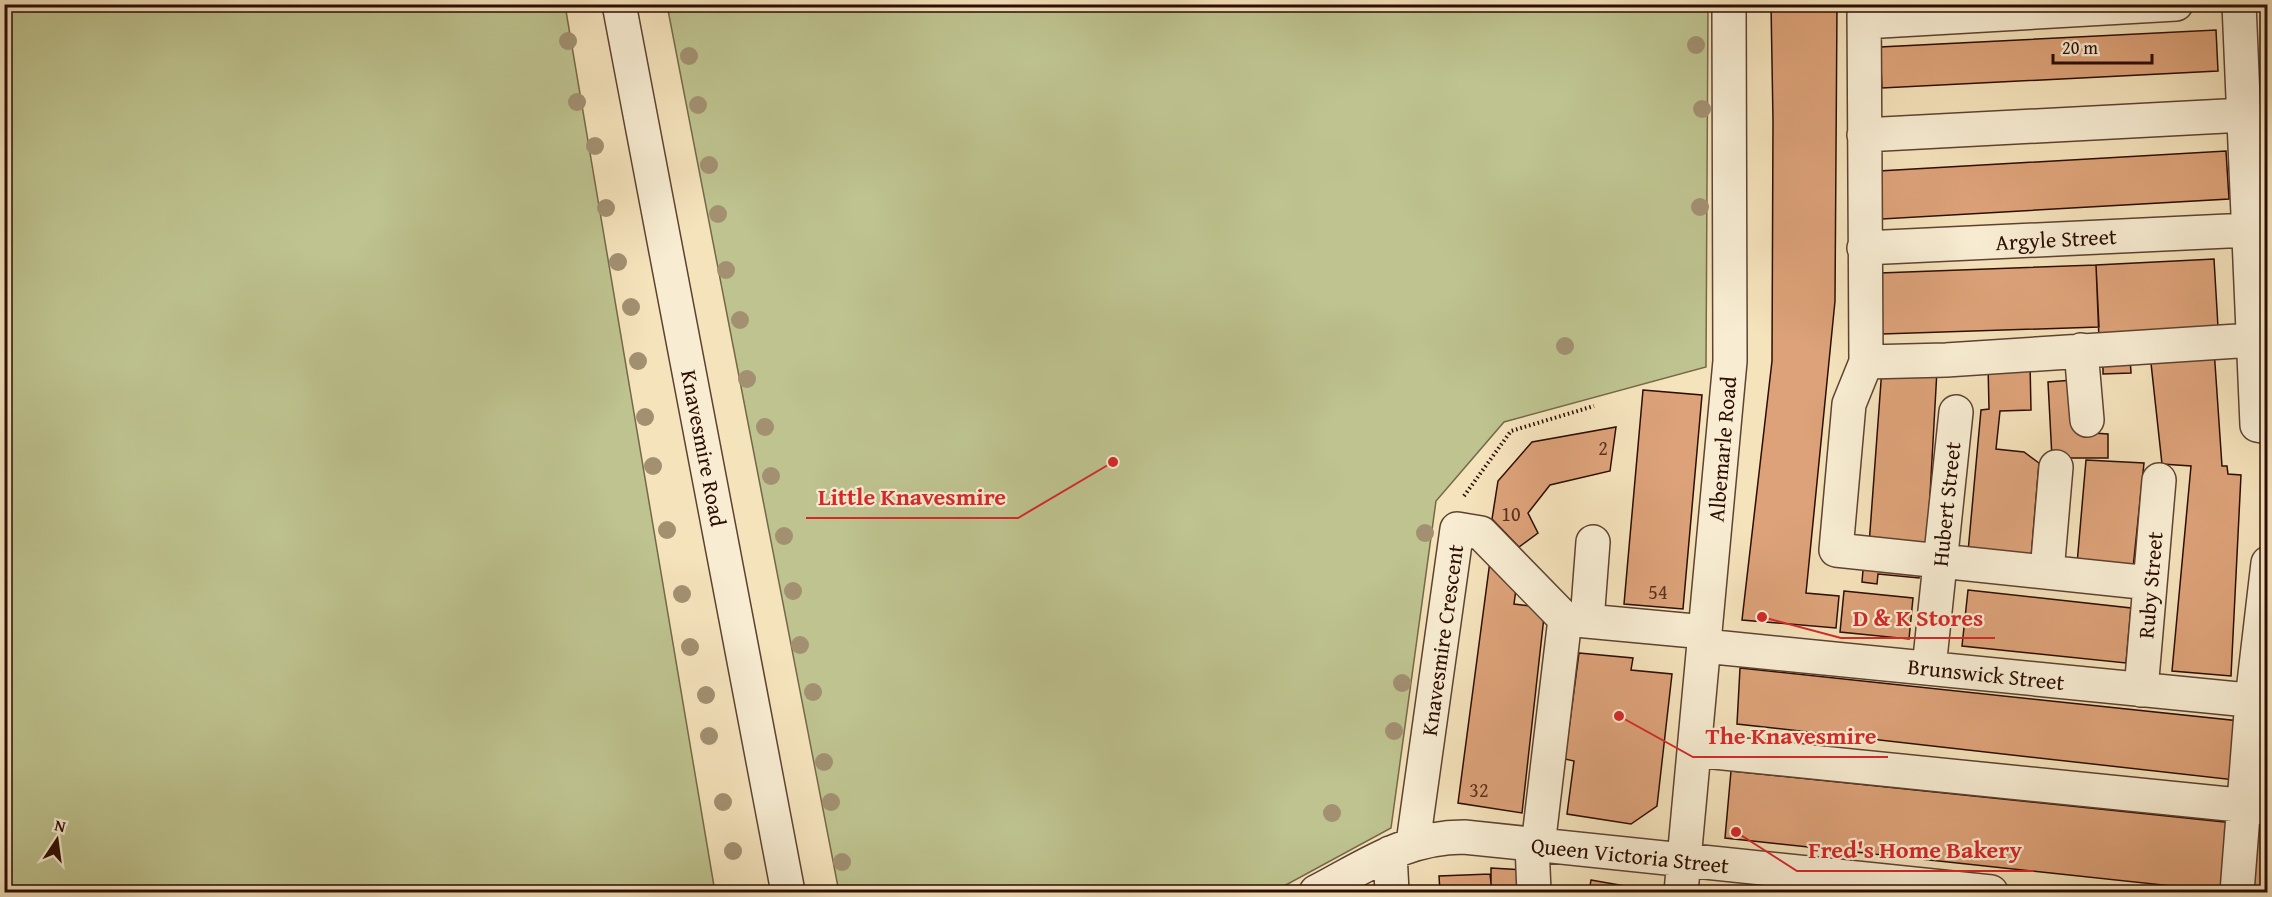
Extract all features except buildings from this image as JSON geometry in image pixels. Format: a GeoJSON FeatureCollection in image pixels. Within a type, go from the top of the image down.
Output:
{"type":"FeatureCollection","features":[{"type":"Feature","properties":{"kind":"street","name":"Knavesmire Road"},"geometry":{"type":"LineString","coordinates":[[619,4],[788,892]]}},
{"type":"Feature","properties":{"kind":"street","name":"Albemarle Road"},"geometry":{"type":"LineString","coordinates":[[1681,892],[1730,361],[1729,4]]}},
{"type":"Feature","properties":{"kind":"street"},"geometry":{"type":"LineString","coordinates":[[2150,583],[1836,550],[1848,405],[1866,362],[1864,13],[2176,4]]}},
{"type":"Feature","properties":{"kind":"street"},"geometry":{"type":"LineString","coordinates":[[2240,4],[2253,340],[2262,426]]}},
{"type":"Feature","properties":{"kind":"street"},"geometry":{"type":"LineString","coordinates":[[1864,135],[2244,115]]}},
{"type":"Feature","properties":{"kind":"street","name":"Argyle Street"},"geometry":{"type":"LineString","coordinates":[[1864,248],[2249,230]]}},
{"type":"Feature","properties":{"kind":"street"},"geometry":{"type":"LineString","coordinates":[[1866,362],[1946,360],[2253,340]]}},
{"type":"Feature","properties":{"kind":"street"},"geometry":{"type":"LineString","coordinates":[[2081,350],[2087,420]]}},
{"type":"Feature","properties":{"kind":"street","name":"Hubert Street"},"geometry":{"type":"LineString","coordinates":[[1929,669],[1956,412]]}},
{"type":"Feature","properties":{"kind":"street"},"geometry":{"type":"LineString","coordinates":[[2047,572],[2056,467]]}},
{"type":"Feature","properties":{"kind":"street","name":"Ruby Street"},"geometry":{"type":"LineString","coordinates":[[2141,690],[2159,480]]}},
{"type":"Feature","properties":{"kind":"street"},"geometry":{"type":"LineString","coordinates":[[1457,529],[1481,533],[1576,620]]}},
{"type":"Feature","properties":{"kind":"street","name":"Knavesmire Crescent"},"geometry":{"type":"LineString","coordinates":[[1392,892],[1457,529]]}},
{"type":"Feature","properties":{"kind":"street"},"geometry":{"type":"LineString","coordinates":[[1534,892],[1535,845],[1576,620],[1593,542]]}},
{"type":"Feature","properties":{"kind":"street"},"geometry":{"type":"LineString","coordinates":[[2237,892],[2255,807],[2268,563]]}},
{"type":"Feature","properties":{"kind":"street","name":"Brunswick Street"},"geometry":{"type":"LineString","coordinates":[[1576,620],[1929,669],[2260,701]]}},
{"type":"Feature","properties":{"kind":"street"},"geometry":{"type":"LineString","coordinates":[[1694,750],[2255,807]]}},
{"type":"Feature","properties":{"kind":"street","name":"Queen Victoria Street"},"geometry":{"type":"LineString","coordinates":[[1401,848],[1440,837],[1464,837],[1990,892]]}},
{"type":"Feature","properties":{"kind":"street"},"geometry":{"type":"LineString","coordinates":[[1316,892],[1401,848]]}},
{"type":"Feature","properties":{"kind":"path","name":"Knavesmire Crescent"},"geometry":{"type":"LineString","coordinates":[[1457,529],[1455,508],[1511,431],[1594,406]]}},
{"type":"Feature","properties":{"kind":"green space"},"geometry":{"type":"Polygon","coordinates":[[[5,4],[565,5],[715,892],[5,892],[5,4]]]}},
{"type":"Feature","properties":{"kind":"green space"},"geometry":{"type":"Polygon","coordinates":[[[667,5],[1708,5],[1706,367],[1504,422],[1436,501],[1391,828],[1273,892],[839,892],[667,5]]]}},
{"type":"Feature","properties":{"kind":"place","name":"Little Knavesmire"},"geometry":{"type":"Point","coordinates":[1113,462]}},
{"type":"Feature","properties":{"kind":"place","name":"D & K Stores"},"geometry":{"type":"Point","coordinates":[1762,617]}},
{"type":"Feature","properties":{"kind":"place","name":"The Knavesmire"},"geometry":{"type":"Point","coordinates":[1619,716]}},
{"type":"Feature","properties":{"kind":"place","name":"Fred's Home Bakery"},"geometry":{"type":"Point","coordinates":[1736,832]}}]}
